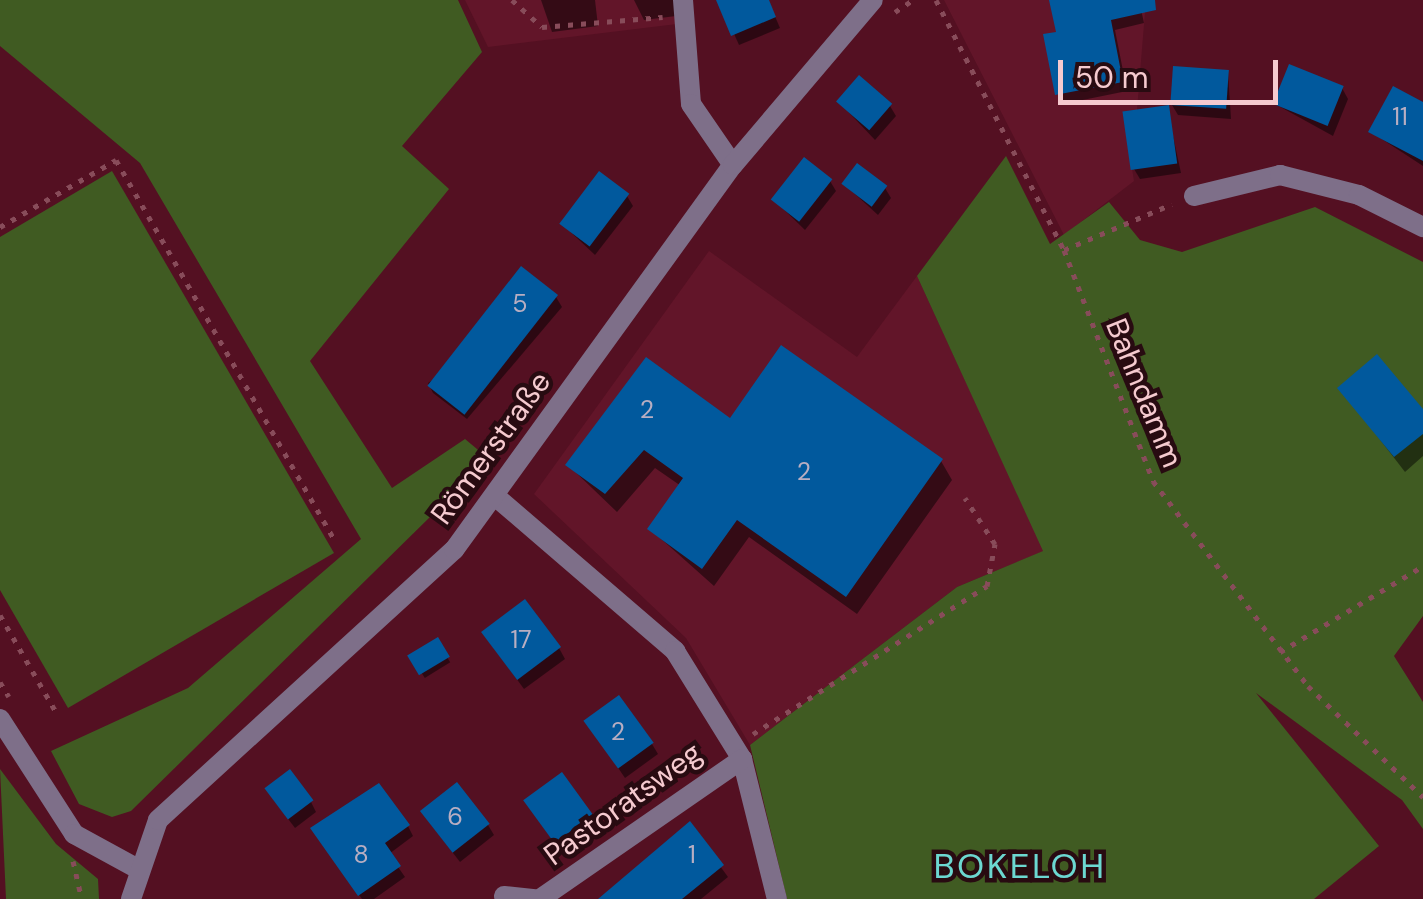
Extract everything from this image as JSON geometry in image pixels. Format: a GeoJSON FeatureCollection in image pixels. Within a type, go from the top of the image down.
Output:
{"type":"FeatureCollection","features":[{"type":"Feature","properties":{"kind":"street","name":"Römerstraße"},"geometry":{"type":"LineString","coordinates":[[131,899],[136,868],[178,797],[454,550],[732,165],[873,0]]}},
{"type":"Feature","properties":{"kind":"street"},"geometry":{"type":"LineString","coordinates":[[683,8],[690,104],[707,140],[732,165]]}},
{"type":"Feature","properties":{"kind":"street"},"geometry":{"type":"LineString","coordinates":[[1194,196],[1280,176],[1359,195],[1423,227]]}},
{"type":"Feature","properties":{"kind":"street"},"geometry":{"type":"LineString","coordinates":[[495,496],[675,651],[738,751],[777,899]]}},
{"type":"Feature","properties":{"kind":"street"},"geometry":{"type":"LineString","coordinates":[[0,720],[65,825],[136,868]]}},
{"type":"Feature","properties":{"kind":"street","name":"Pastoratsweg"},"geometry":{"type":"LineString","coordinates":[[504,896],[537,899],[738,751]]}},
{"type":"Feature","properties":{"kind":"path"},"geometry":{"type":"LineString","coordinates":[[512,0],[542,26],[683,8]]}},
{"type":"Feature","properties":{"kind":"path","name":"Bahndamm"},"geometry":{"type":"LineString","coordinates":[[936,0],[1064,250],[1153,481],[1279,653],[1423,797]]}},
{"type":"Feature","properties":{"kind":"path"},"geometry":{"type":"LineString","coordinates":[[0,227],[116,160],[333,537]]}},
{"type":"Feature","properties":{"kind":"path"},"geometry":{"type":"LineString","coordinates":[[1064,250],[1194,196]]}},
{"type":"Feature","properties":{"kind":"path"},"geometry":{"type":"LineString","coordinates":[[738,751],[987,586],[995,544],[965,498]]}},
{"type":"Feature","properties":{"kind":"path"},"geometry":{"type":"LineString","coordinates":[[1279,653],[1423,566]]}},
{"type":"Feature","properties":{"kind":"path"},"geometry":{"type":"LineString","coordinates":[[0,615],[56,712]]}},
{"type":"Feature","properties":{"kind":"shaded area"},"geometry":{"type":"Polygon","coordinates":[[[465,0],[674,0],[677,24],[488,47],[465,0]]]}},
{"type":"Feature","properties":{"kind":"shaded area"},"geometry":{"type":"Polygon","coordinates":[[[944,0],[1146,0],[1137,110],[1123,112],[1134,181],[1064,235],[944,0]]]}},
{"type":"Feature","properties":{"kind":"shaded area"},"geometry":{"type":"Polygon","coordinates":[[[709,251],[857,357],[917,276],[1044,551],[957,587],[750,745],[686,638],[534,494],[709,251]]]}},
{"type":"Feature","properties":{"kind":"green space"},"geometry":{"type":"Polygon","coordinates":[[[0,0],[458,0],[482,52],[402,146],[449,189],[310,361],[392,488],[465,439],[489,459],[131,811],[112,817],[79,804],[51,751],[188,688],[361,539],[140,163],[0,46],[0,0]]]}},
{"type":"Feature","properties":{"kind":"green space"},"geometry":{"type":"Polygon","coordinates":[[[1006,156],[1050,244],[1109,202],[1140,240],[1182,252],[1315,207],[1423,262],[1423,616],[1394,656],[1423,702],[1423,829],[1402,800],[1256,693],[1379,846],[1314,899],[787,899],[750,745],[957,587],[1043,551],[917,276],[1006,156]]]}},
{"type":"Feature","properties":{"kind":"green space"},"geometry":{"type":"Polygon","coordinates":[[[112,171],[334,553],[68,708],[0,590],[0,237],[112,171]]]}},
{"type":"Feature","properties":{"kind":"green space"},"geometry":{"type":"Polygon","coordinates":[[[0,769],[56,844],[98,879],[99,899],[6,899],[0,769]]]}},
{"type":"Feature","properties":{"kind":"building"},"geometry":{"type":"Polygon","coordinates":[[[716,0],[769,0],[776,17],[731,36],[716,0]]]}},
{"type":"Feature","properties":{"kind":"building"},"geometry":{"type":"Polygon","coordinates":[[[1049,0],[1155,0],[1156,10],[1111,20],[1123,82],[1055,95],[1043,34],[1056,32],[1049,0]]]}},
{"type":"Feature","properties":{"kind":"building"},"geometry":{"type":"Polygon","coordinates":[[[1289,64],[1344,86],[1328,126],[1273,104],[1289,64]]]}},
{"type":"Feature","properties":{"kind":"building"},"geometry":{"type":"Polygon","coordinates":[[[1173,66],[1229,70],[1226,109],[1170,105],[1173,66]]]}},
{"type":"Feature","properties":{"kind":"building"},"geometry":{"type":"Polygon","coordinates":[[[859,75],[892,104],[869,130],[836,101],[859,75]]]}},
{"type":"Feature","properties":{"kind":"building"},"geometry":{"type":"Polygon","coordinates":[[[1393,86],[1423,102],[1423,161],[1368,132],[1393,86]]]}},
{"type":"Feature","properties":{"kind":"building"},"geometry":{"type":"Polygon","coordinates":[[[1169,105],[1177,163],[1131,170],[1122,112],[1169,105]]]}},
{"type":"Feature","properties":{"kind":"building"},"geometry":{"type":"Polygon","coordinates":[[[804,157],[832,179],[799,222],[771,200],[804,157]]]}},
{"type":"Feature","properties":{"kind":"building"},"geometry":{"type":"Polygon","coordinates":[[[857,163],[887,186],[872,207],[841,184],[857,163]]]}},
{"type":"Feature","properties":{"kind":"building"},"geometry":{"type":"Polygon","coordinates":[[[599,171],[629,194],[590,247],[559,224],[599,171]]]}},
{"type":"Feature","properties":{"kind":"building"},"geometry":{"type":"Polygon","coordinates":[[[521,266],[558,295],[464,415],[427,386],[521,266]]]}},
{"type":"Feature","properties":{"kind":"building"},"geometry":{"type":"Polygon","coordinates":[[[781,345],[943,459],[846,597],[737,520],[702,569],[647,529],[683,478],[644,450],[605,494],[565,465],[646,357],[730,418],[781,345]]]}},
{"type":"Feature","properties":{"kind":"building"},"geometry":{"type":"Polygon","coordinates":[[[1377,354],[1423,409],[1423,434],[1394,457],[1337,388],[1377,354]]]}},
{"type":"Feature","properties":{"kind":"building"},"geometry":{"type":"Polygon","coordinates":[[[525,599],[561,647],[517,680],[481,632],[525,599]]]}},
{"type":"Feature","properties":{"kind":"building"},"geometry":{"type":"Polygon","coordinates":[[[438,637],[450,657],[419,675],[407,656],[438,637]]]}},
{"type":"Feature","properties":{"kind":"building"},"geometry":{"type":"Polygon","coordinates":[[[619,695],[654,743],[618,769],[583,721],[619,695]]]}},
{"type":"Feature","properties":{"kind":"building"},"geometry":{"type":"Polygon","coordinates":[[[290,769],[313,800],[288,819],[264,788],[290,769]]]}},
{"type":"Feature","properties":{"kind":"building"},"geometry":{"type":"Polygon","coordinates":[[[562,772],[593,815],[554,843],[523,800],[562,772]]]}},
{"type":"Feature","properties":{"kind":"building"},"geometry":{"type":"Polygon","coordinates":[[[457,782],[490,824],[453,853],[420,811],[457,782]]]}},
{"type":"Feature","properties":{"kind":"building"},"geometry":{"type":"Polygon","coordinates":[[[379,783],[410,825],[385,843],[401,866],[358,896],[310,828],[379,783]]]}},
{"type":"Feature","properties":{"kind":"building"},"geometry":{"type":"Polygon","coordinates":[[[690,821],[724,865],[682,899],[598,899],[690,821]]]}},
{"type":"Feature","properties":{"kind":"district","name":"BOKELOH"},"geometry":{"type":"Point","coordinates":[1020,866]}}]}
